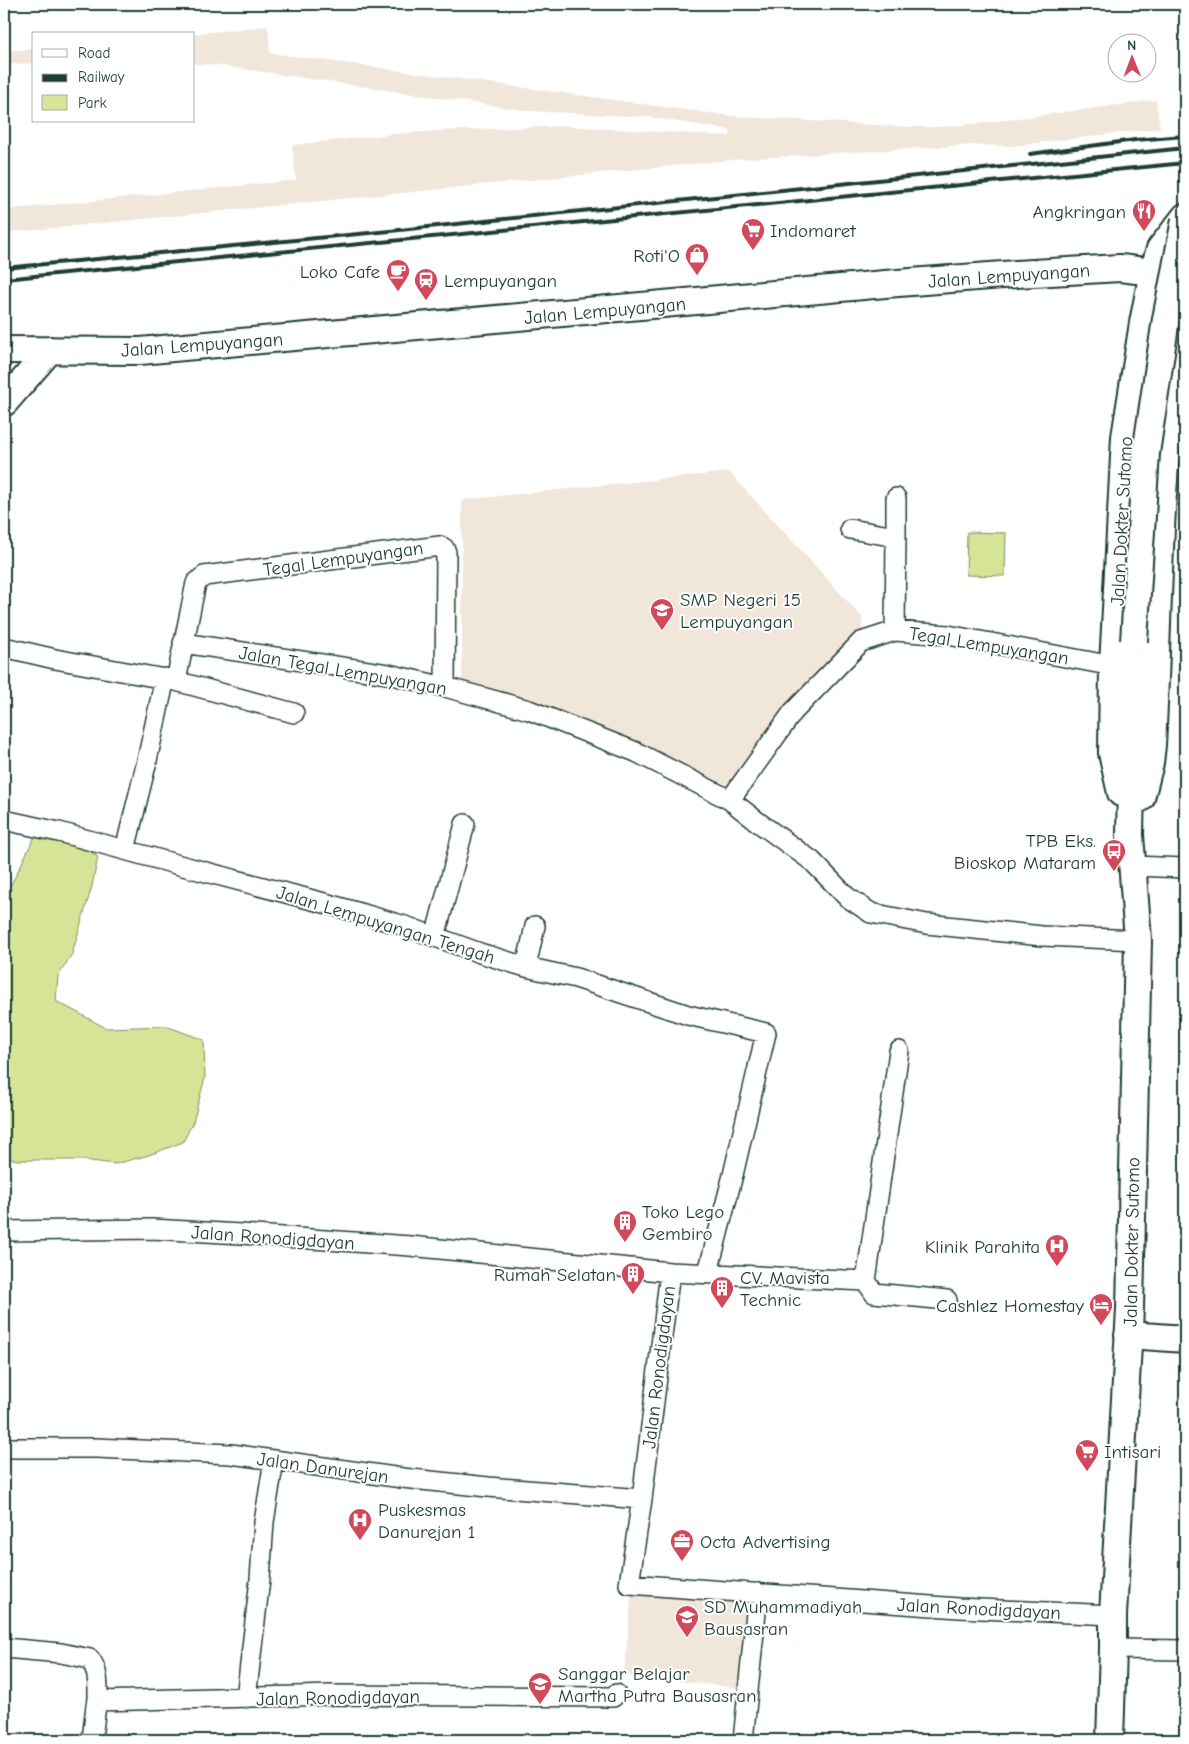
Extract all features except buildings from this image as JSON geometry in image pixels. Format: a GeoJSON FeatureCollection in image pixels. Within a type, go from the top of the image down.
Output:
{"type":"FeatureCollection","features":[{"type":"Feature","properties":{"kind":"main road","name":"Jalan Dokter Sutomo"},"geometry":{"type":"LineString","coordinates":[[1130,835],[1112,753],[1113,666],[1125,437],[1142,323],[1153,272],[1160,249],[1185,218]]}},
{"type":"Feature","properties":{"kind":"main road","name":"Jalan Dokter Sutomo"},"geometry":{"type":"LineString","coordinates":[[1110,1740],[1113,1615],[1128,1335],[1138,940],[1130,835],[1134,641],[1146,453],[1166,319],[1185,218]]}},
{"type":"Feature","properties":{"kind":"main road","name":"Jalan Lempuyangan"},"geometry":{"type":"LineString","coordinates":[[4,350],[140,351],[885,284],[1120,268],[1153,272]]}},
{"type":"Feature","properties":{"kind":"main road"},"geometry":{"type":"LineString","coordinates":[[1153,272],[1185,315]]}},
{"type":"Feature","properties":{"kind":"main road","name":"Jalan Dokter Sutomo"},"geometry":{"type":"LineString","coordinates":[[1130,835],[1150,763],[1161,518],[1168,441],[1185,323]]}},
{"type":"Feature","properties":{"kind":"main road"},"geometry":{"type":"LineString","coordinates":[[4,407],[50,350]]}},
{"type":"Feature","properties":{"kind":"main road"},"geometry":{"type":"LineString","coordinates":[[1135,374],[1147,365],[1166,367],[1176,378]]}},
{"type":"Feature","properties":{"kind":"main road"},"geometry":{"type":"LineString","coordinates":[[1128,1335],[1185,1339]]}},
{"type":"Feature","properties":{"kind":"street"},"geometry":{"type":"LineString","coordinates":[[895,631],[896,498]]}},
{"type":"Feature","properties":{"kind":"street"},"geometry":{"type":"LineString","coordinates":[[850,530],[896,537]]}},
{"type":"Feature","properties":{"kind":"street","name":"Tegal Lempuyangan"},"geometry":{"type":"LineString","coordinates":[[183,643],[196,583],[204,576],[440,546],[446,552],[445,687]]}},
{"type":"Feature","properties":{"kind":"street","name":"Tegal Lempuyangan"},"geometry":{"type":"LineString","coordinates":[[730,800],[793,712],[861,642],[895,631],[948,635],[1113,666]]}},
{"type":"Feature","properties":{"kind":"street"},"geometry":{"type":"LineString","coordinates":[[125,850],[146,765],[170,680],[183,643]]}},
{"type":"Feature","properties":{"kind":"street","name":"Jalan Tegal Lempuyangan"},"geometry":{"type":"LineString","coordinates":[[183,643],[388,674],[445,687],[538,713],[636,752],[730,800],[812,861],[847,897],[871,913],[927,924],[1042,936],[1138,940]]}},
{"type":"Feature","properties":{"kind":"street"},"geometry":{"type":"LineString","coordinates":[[4,647],[55,659],[170,680],[294,713]]}},
{"type":"Feature","properties":{"kind":"street","name":"Jalan Lempuyangan Tengah"},"geometry":{"type":"LineString","coordinates":[[4,820],[59,832],[336,906],[404,926],[526,967],[576,978],[688,1015],[766,1033],[708,1272]]}},
{"type":"Feature","properties":{"kind":"street"},"geometry":{"type":"LineString","coordinates":[[436,937],[466,824]]}},
{"type":"Feature","properties":{"kind":"street"},"geometry":{"type":"LineString","coordinates":[[1133,866],[1185,868]]}},
{"type":"Feature","properties":{"kind":"street"},"geometry":{"type":"LineString","coordinates":[[526,967],[535,926]]}},
{"type":"Feature","properties":{"kind":"street"},"geometry":{"type":"LineString","coordinates":[[899,1051],[866,1282],[874,1293],[947,1300]]}},
{"type":"Feature","properties":{"kind":"street","name":"Jalan Ronodigdayan"},"geometry":{"type":"LineString","coordinates":[[4,1232],[152,1229],[241,1234],[410,1246],[670,1272],[642,1499],[629,1584],[960,1608],[1113,1615]]}},
{"type":"Feature","properties":{"kind":"street"},"geometry":{"type":"LineString","coordinates":[[670,1272],[708,1272],[866,1282]]}},
{"type":"Feature","properties":{"kind":"street","name":"Jalan Danurejan"},"geometry":{"type":"LineString","coordinates":[[4,1448],[96,1448],[232,1454],[459,1484],[642,1499]]}},
{"type":"Feature","properties":{"kind":"street"},"geometry":{"type":"LineString","coordinates":[[246,1698],[260,1579],[264,1522],[274,1460]]}},
{"type":"Feature","properties":{"kind":"street"},"geometry":{"type":"LineString","coordinates":[[743,1740],[758,1593]]}},
{"type":"Feature","properties":{"kind":"street"},"geometry":{"type":"LineString","coordinates":[[4,1648],[38,1650],[90,1658],[95,1665],[98,1676],[98,1702],[96,1705],[92,1740]]}},
{"type":"Feature","properties":{"kind":"street"},"geometry":{"type":"LineString","coordinates":[[1113,1649],[1185,1650]]}},
{"type":"Feature","properties":{"kind":"street","name":"Jalan Ronodigdayan"},"geometry":{"type":"LineString","coordinates":[[98,1702],[334,1695],[613,1697],[616,1694]]}},
{"type":"Feature","properties":{"kind":"shaded area"},"geometry":{"type":"Polygon","coordinates":[[[268,26],[270,53],[731,116],[908,127],[939,127],[1156,100],[1160,128],[1011,146],[971,145],[741,159],[4,233],[4,210],[296,180],[292,145],[392,134],[566,126],[730,136],[730,130],[647,117],[530,111],[216,65],[195,64],[195,34],[268,26]]]}},
{"type":"Feature","properties":{"kind":"shaded area"},"geometry":{"type":"Polygon","coordinates":[[[32,49],[32,63],[4,65],[4,51],[32,49]]]}},
{"type":"Feature","properties":{"kind":"shaded area","name":"SMP Negeri 15 Lempuyangan"},"geometry":{"type":"Polygon","coordinates":[[[729,472],[862,617],[862,644],[730,786],[462,682],[462,500],[729,472]]]}},
{"type":"Feature","properties":{"kind":"shaded area","name":"SD Muhammadiyah Bausasran"},"geometry":{"type":"Polygon","coordinates":[[[632,1591],[750,1602],[742,1688],[624,1675],[632,1591]]]}},
{"type":"Feature","properties":{"kind":"green space"},"geometry":{"type":"Polygon","coordinates":[[[967,532],[1006,533],[1005,576],[966,575],[967,532]]]}},
{"type":"Feature","properties":{"kind":"green space"},"geometry":{"type":"Polygon","coordinates":[[[40,836],[88,850],[98,857],[92,886],[72,954],[58,976],[56,1001],[106,1028],[166,1026],[204,1040],[205,1078],[193,1122],[183,1142],[149,1155],[115,1164],[82,1160],[17,1160],[4,1157],[4,895],[34,838],[40,836]]]}},
{"type":"Feature","properties":{"kind":"railway"},"geometry":{"type":"LineString","coordinates":[[1030,154],[1135,140],[1185,136]]}},
{"type":"Feature","properties":{"kind":"railway"},"geometry":{"type":"LineString","coordinates":[[4,268],[390,231],[1185,148]]}},
{"type":"Feature","properties":{"kind":"railway"},"geometry":{"type":"LineString","coordinates":[[4,279],[1185,163]]}},
{"type":"Feature","properties":{"kind":"place","name":"Angkringan"},"geometry":{"type":"Point","coordinates":[1144,232]}},
{"type":"Feature","properties":{"kind":"place","name":"Indomaret"},"geometry":{"type":"Point","coordinates":[753,251]}},
{"type":"Feature","properties":{"kind":"place","name":"Roti'O"},"geometry":{"type":"Point","coordinates":[697,276]}},
{"type":"Feature","properties":{"kind":"place","name":"Loko Cafe"},"geometry":{"type":"Point","coordinates":[398,292]}},
{"type":"Feature","properties":{"kind":"place","name":"Lempuyangan"},"geometry":{"type":"Point","coordinates":[426,301]}},
{"type":"Feature","properties":{"kind":"place","name":"SMP Negeri 15 Lempuyangan"},"geometry":{"type":"Point","coordinates":[662,631]}},
{"type":"Feature","properties":{"kind":"place","name":"TPB Eks. Bioskop Mataram"},"geometry":{"type":"Point","coordinates":[1114,872]}},
{"type":"Feature","properties":{"kind":"place","name":"Toko Lego Gembiro"},"geometry":{"type":"Point","coordinates":[625,1243]}},
{"type":"Feature","properties":{"kind":"place","name":"Klinik Parahita"},"geometry":{"type":"Point","coordinates":[1057,1267]}},
{"type":"Feature","properties":{"kind":"place","name":"Rumah Selatan"},"geometry":{"type":"Point","coordinates":[633,1295]}},
{"type":"Feature","properties":{"kind":"place","name":"CV. Mavista Technic"},"geometry":{"type":"Point","coordinates":[722,1309]}},
{"type":"Feature","properties":{"kind":"place","name":"Cashlez Homestay"},"geometry":{"type":"Point","coordinates":[1101,1326]}},
{"type":"Feature","properties":{"kind":"place","name":"Intisari"},"geometry":{"type":"Point","coordinates":[1087,1472]}},
{"type":"Feature","properties":{"kind":"place","name":"Puskesmas Danurejan 1"},"geometry":{"type":"Point","coordinates":[360,1541]}},
{"type":"Feature","properties":{"kind":"place","name":"Octa Advertising"},"geometry":{"type":"Point","coordinates":[682,1562]}},
{"type":"Feature","properties":{"kind":"place","name":"SD Muhammadiyah Bausasran"},"geometry":{"type":"Point","coordinates":[687,1638]}},
{"type":"Feature","properties":{"kind":"place","name":"Sanggar Belajar Martha Putra Bausasran"},"geometry":{"type":"Point","coordinates":[540,1705]}}]}
